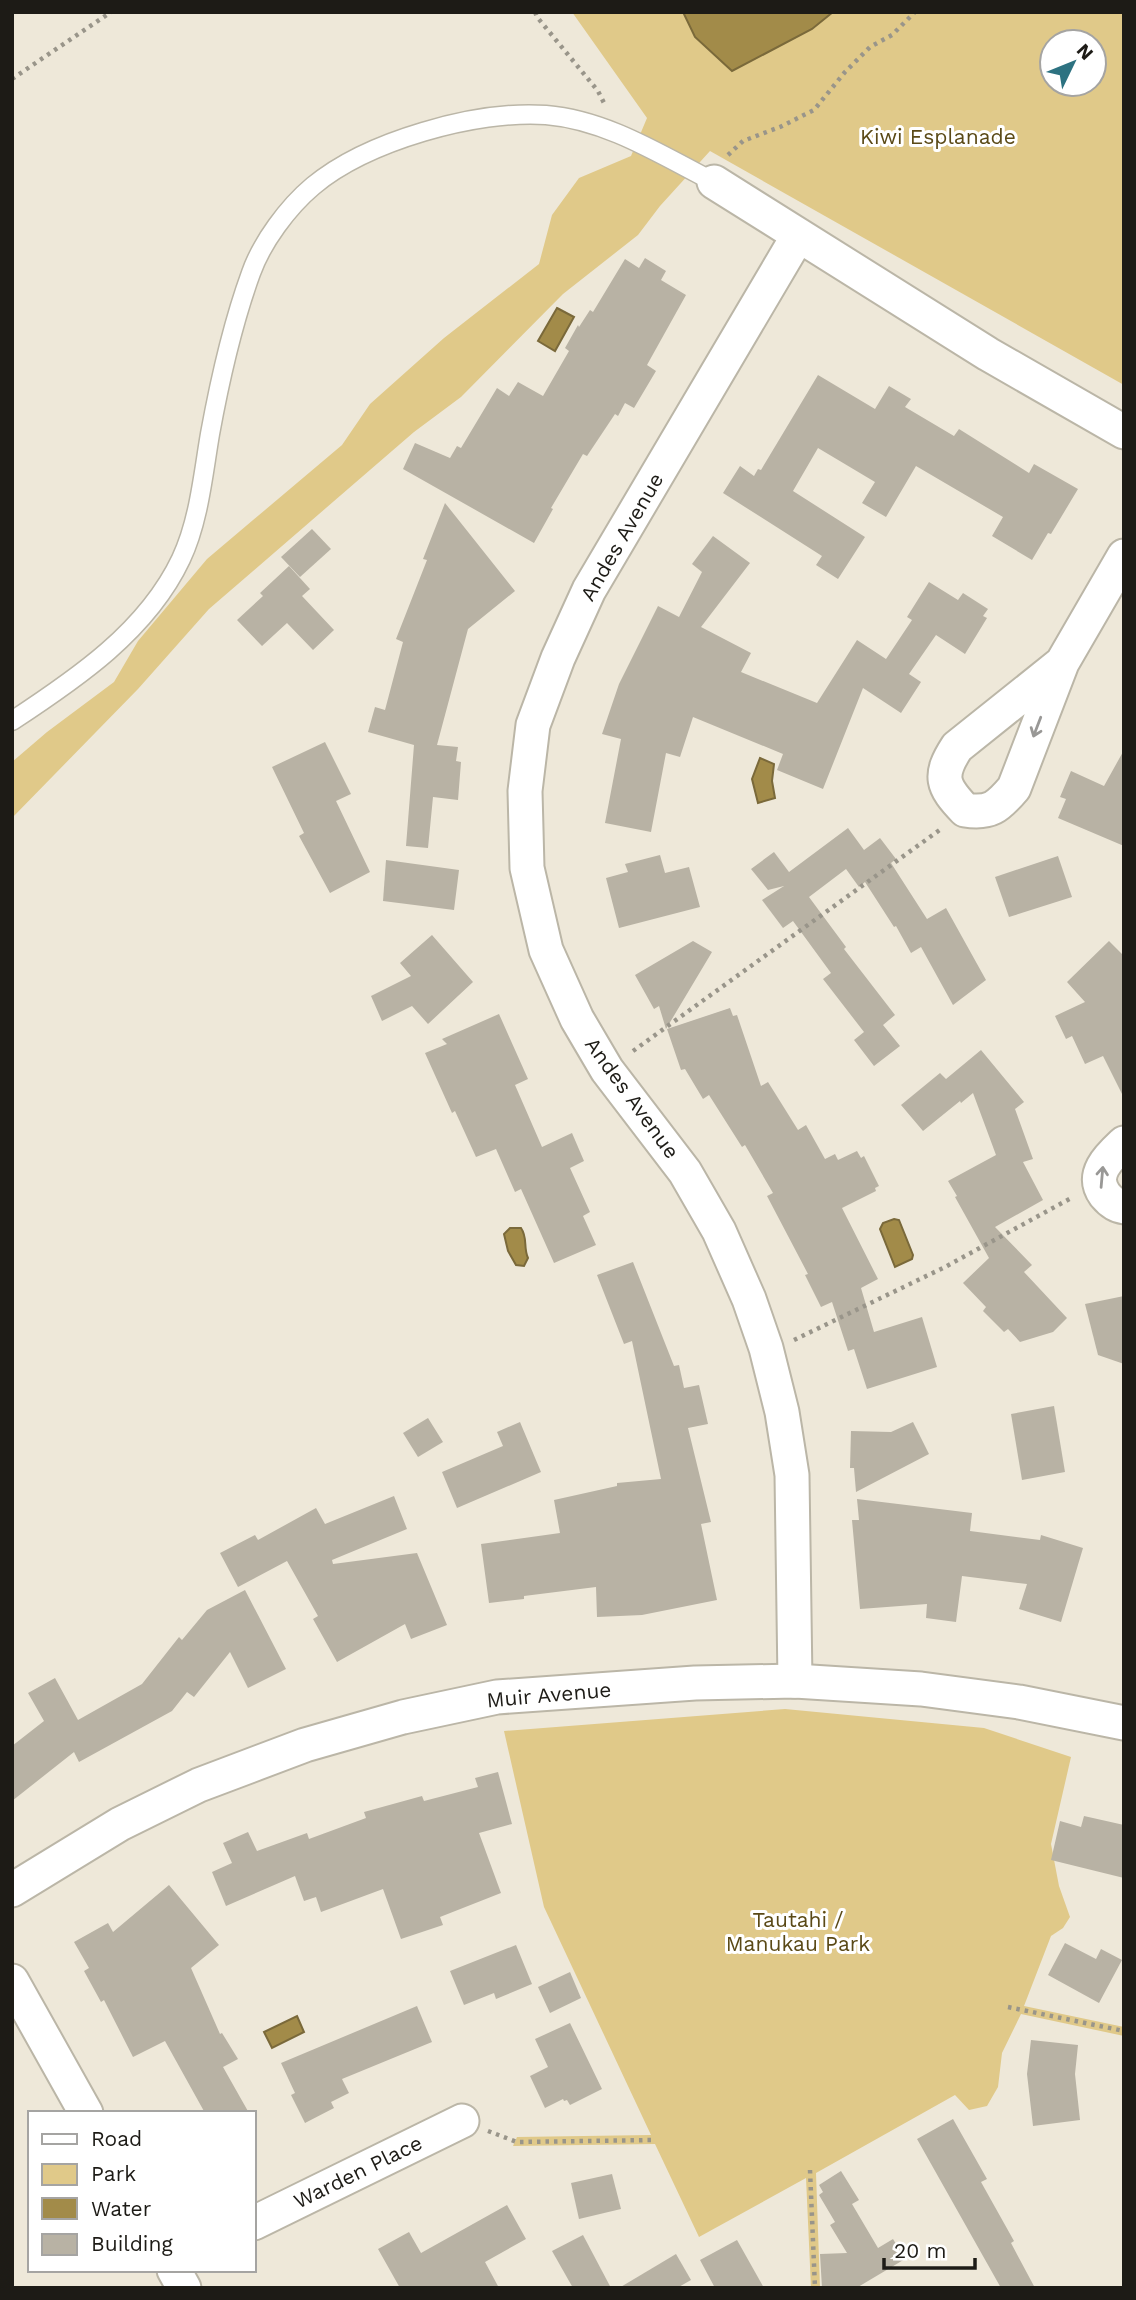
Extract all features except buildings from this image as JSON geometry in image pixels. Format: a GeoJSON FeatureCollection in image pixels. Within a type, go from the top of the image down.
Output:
{"type":"FeatureCollection","features":[{"type":"Feature","properties":{"kind":"street"},"geometry":{"type":"LineString","coordinates":[[714,182],[988,354],[1124,432]]}},
{"type":"Feature","properties":{"kind":"street","name":"Andes Avenue"},"geometry":{"type":"LineString","coordinates":[[795,1681],[792,1475],[782,1412],[766,1349],[749,1299],[719,1231],[685,1172],[607,1070],[577,1019],[546,950],[527,868],[525,791],[533,725],[558,658],[589,590],[798,236]]}},
{"type":"Feature","properties":{"kind":"street"},"geometry":{"type":"LineString","coordinates":[[1062,663],[957,747],[946,765],[944,783],[952,797],[965,810],[988,811],[1003,802],[1014,788],[1062,663],[1124,556]]}},
{"type":"Feature","properties":{"kind":"street"},"geometry":{"type":"LineString","coordinates":[[1124,1143],[1109,1156],[1099,1176],[1101,1189],[1108,1199],[1119,1207],[1124,1207]]}},
{"type":"Feature","properties":{"kind":"street","name":"Muir Avenue"},"geometry":{"type":"LineString","coordinates":[[12,1890],[120,1824],[199,1785],[305,1745],[403,1717],[498,1697],[695,1683],[795,1681],[921,1689],[1019,1702],[1124,1723]]}},
{"type":"Feature","properties":{"kind":"street"},"geometry":{"type":"LineString","coordinates":[[12,1981],[85,2111]]}},
{"type":"Feature","properties":{"kind":"street","name":"Warden Place"},"geometry":{"type":"LineString","coordinates":[[256,2222],[462,2121]]}},
{"type":"Feature","properties":{"kind":"street"},"geometry":{"type":"LineString","coordinates":[[175,2272],[184,2288]]}},
{"type":"Feature","properties":{"kind":"lane"},"geometry":{"type":"LineString","coordinates":[[12,721],[55,693],[113,646],[144,616],[181,559],[198,500],[219,384],[252,269],[290,210],[313,186],[374,150],[417,134],[464,122],[506,116],[546,115],[585,122],[622,134],[714,182]]}},
{"type":"Feature","properties":{"kind":"path"},"geometry":{"type":"LineString","coordinates":[[12,79],[111,12]]}},
{"type":"Feature","properties":{"kind":"path"},"geometry":{"type":"LineString","coordinates":[[535,12],[598,91],[622,134]]}},
{"type":"Feature","properties":{"kind":"path"},"geometry":{"type":"LineString","coordinates":[[714,182],[729,151],[743,141],[814,110],[870,47],[892,35],[915,12]]}},
{"type":"Feature","properties":{"kind":"path"},"geometry":{"type":"LineString","coordinates":[[607,1070],[936,834],[965,810]]}},
{"type":"Feature","properties":{"kind":"path"},"geometry":{"type":"LineString","coordinates":[[766,1349],[802,1337],[945,1267],[1069,1200],[1099,1176]]}},
{"type":"Feature","properties":{"kind":"path"},"geometry":{"type":"LineString","coordinates":[[1008,2007],[1124,2031]]}},
{"type":"Feature","properties":{"kind":"path"},"geometry":{"type":"LineString","coordinates":[[462,2121],[517,2142],[654,2140]]}},
{"type":"Feature","properties":{"kind":"path"},"geometry":{"type":"LineString","coordinates":[[810,2170],[815,2288]]}},
{"type":"Feature","properties":{"kind":"green space","name":"Kiwi Esplanade"},"geometry":{"type":"Polygon","coordinates":[[[572,12],[1124,12],[1124,385],[710,151],[660,206],[638,235],[563,294],[461,397],[414,432],[209,609],[138,689],[12,818],[12,762],[114,682],[138,641],[207,559],[342,445],[370,404],[444,338],[539,264],[552,215],[579,178],[631,156],[647,118],[572,12]]]}},
{"type":"Feature","properties":{"kind":"green space","name":"Tautahi / Manukau Park"},"geometry":{"type":"Polygon","coordinates":[[[785,1709],[984,1728],[1071,1757],[1051,1844],[1059,1886],[1070,1917],[1063,1928],[1051,1936],[1024,2006],[1124,2027],[1124,2036],[1021,2014],[1002,2053],[998,2087],[987,2106],[969,2110],[955,2095],[816,2173],[820,2288],[811,2288],[806,2178],[699,2237],[655,2144],[513,2146],[517,2137],[651,2135],[544,1907],[504,1731],[785,1709]]]}},
{"type":"Feature","properties":{"kind":"water"},"geometry":{"type":"Polygon","coordinates":[[[683,12],[833,12],[812,29],[732,71],[695,37],[683,12]]]}},
{"type":"Feature","properties":{"kind":"water"},"geometry":{"type":"Polygon","coordinates":[[[557,308],[574,317],[555,351],[538,341],[557,308]]]}},
{"type":"Feature","properties":{"kind":"water"},"geometry":{"type":"Polygon","coordinates":[[[760,758],[774,764],[772,781],[775,798],[758,803],[752,779],[760,758]]]}},
{"type":"Feature","properties":{"kind":"water"},"geometry":{"type":"Polygon","coordinates":[[[899,1220],[913,1255],[912,1259],[895,1267],[880,1229],[883,1223],[899,1220]]]}},
{"type":"Feature","properties":{"kind":"water"},"geometry":{"type":"Polygon","coordinates":[[[510,1228],[521,1228],[523,1232],[528,1258],[524,1266],[516,1265],[508,1251],[504,1234],[510,1228]]]}},
{"type":"Feature","properties":{"kind":"water"},"geometry":{"type":"Polygon","coordinates":[[[297,2016],[304,2032],[272,2048],[264,2032],[297,2016]]]}}]}
